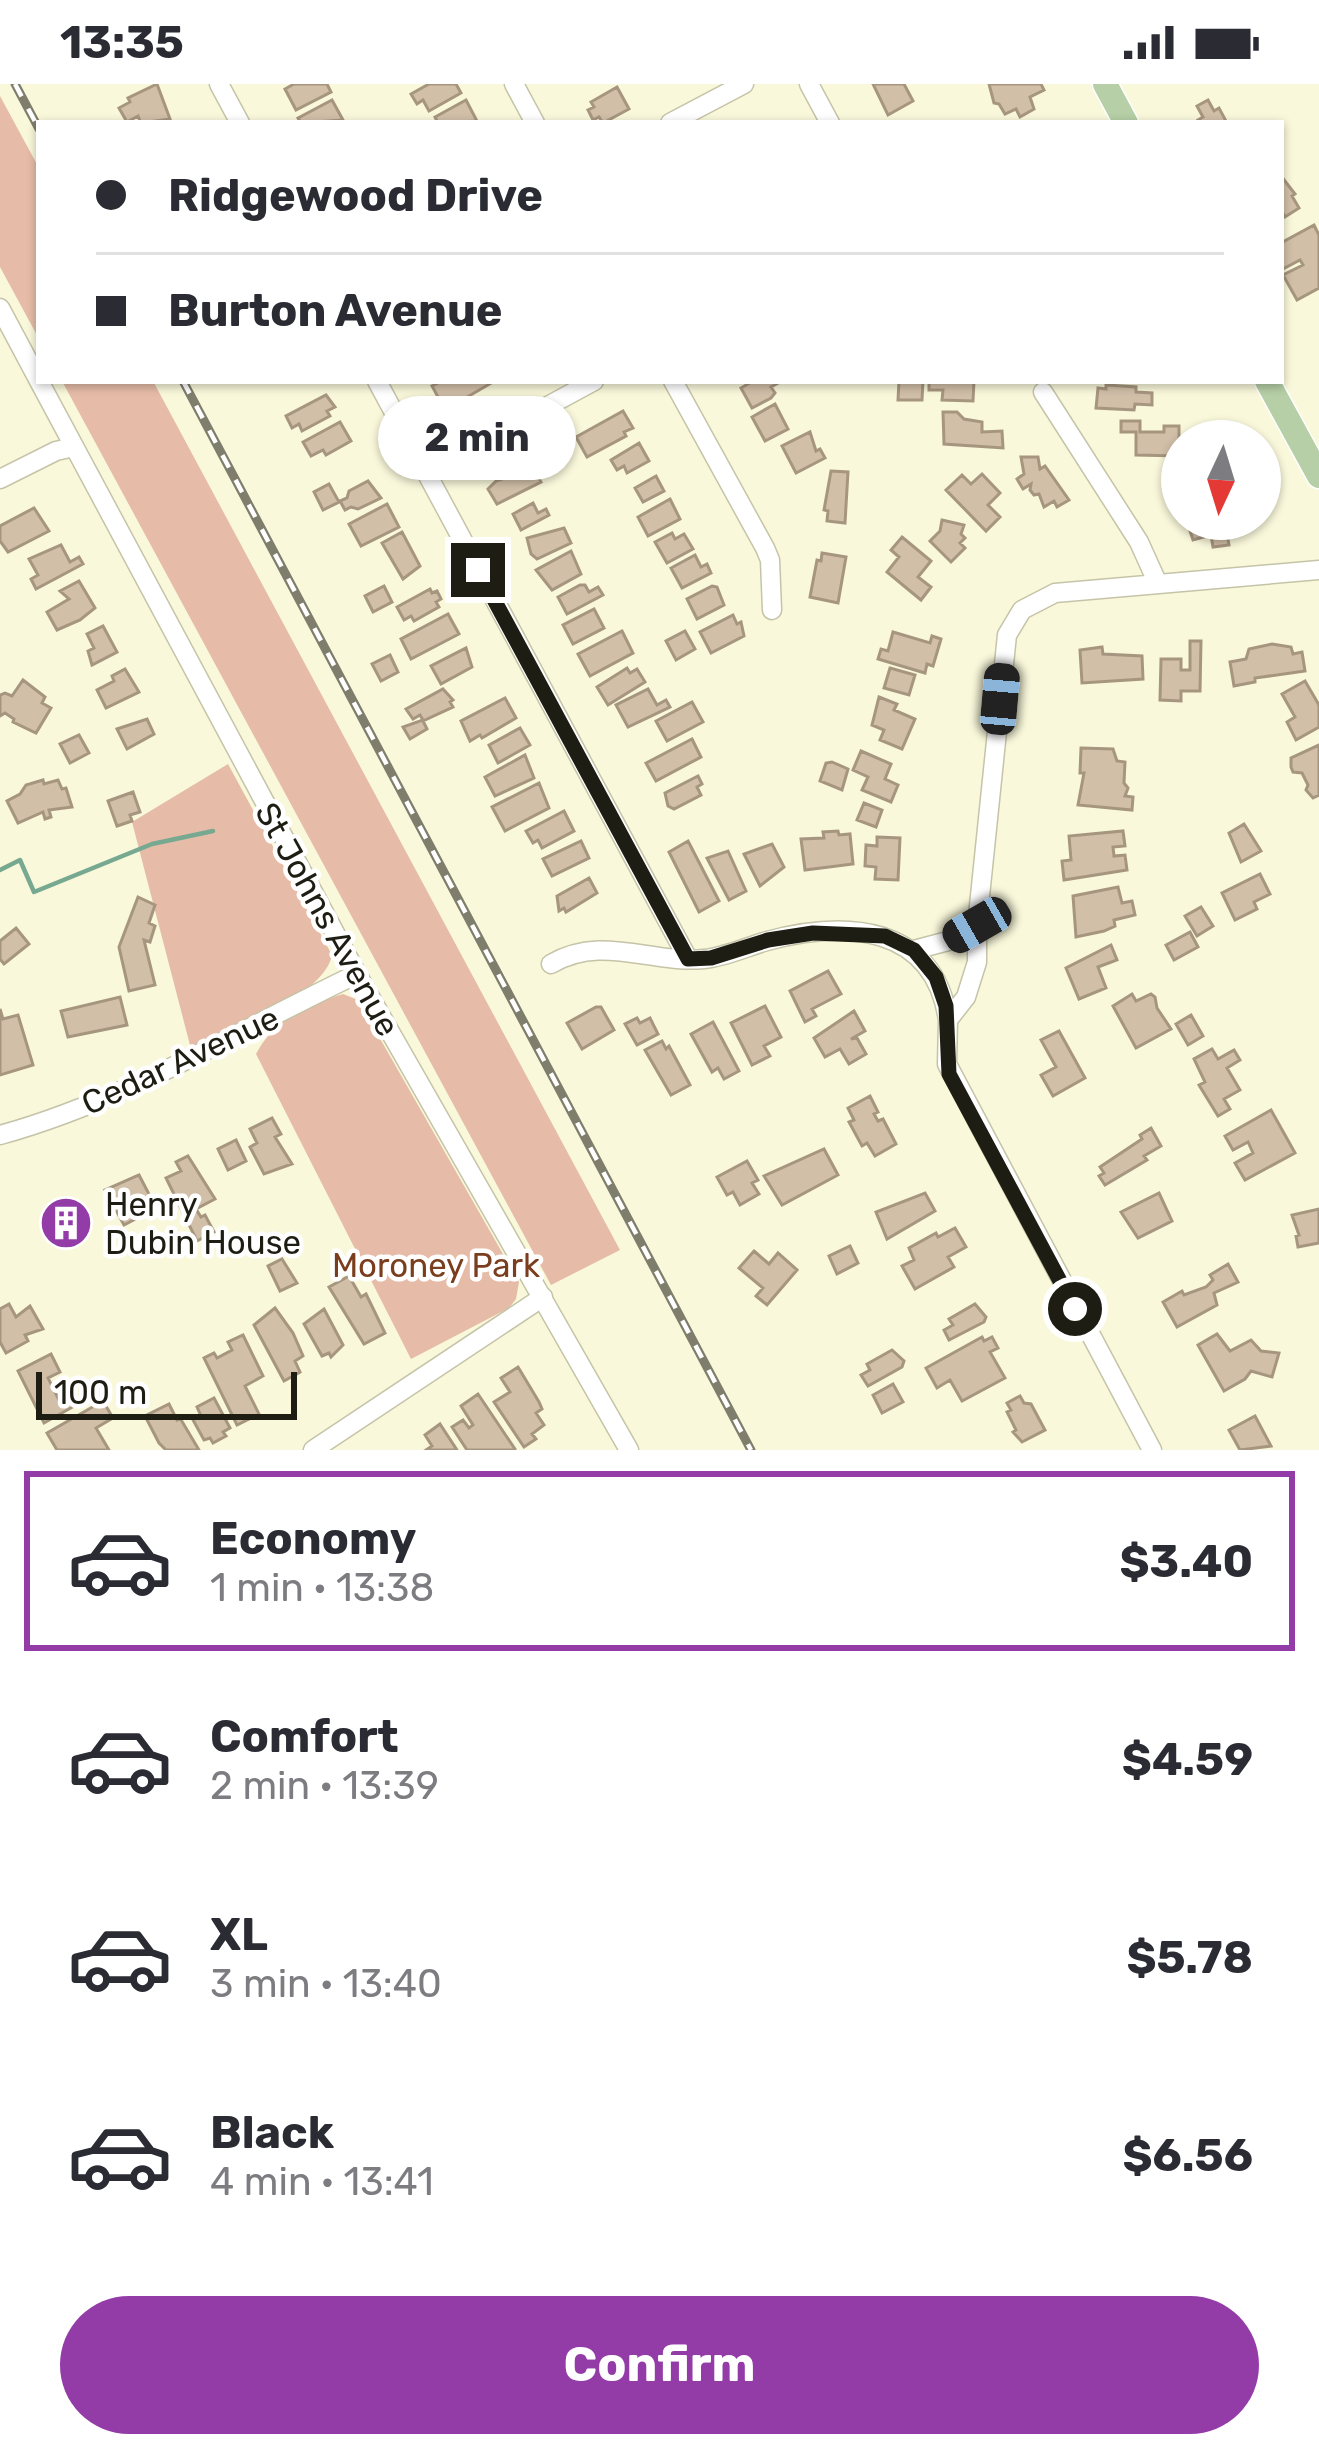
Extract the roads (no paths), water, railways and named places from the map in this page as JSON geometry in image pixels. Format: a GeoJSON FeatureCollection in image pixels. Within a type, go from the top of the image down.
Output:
{"type":"FeatureCollection","features":[{"type":"Feature","properties":{"kind":"main road"},"geometry":{"type":"LineString","coordinates":[[1105,84],[1124,120]]}},
{"type":"Feature","properties":{"kind":"main road"},"geometry":{"type":"LineString","coordinates":[[1269,384],[1319,476]]}},
{"type":"Feature","properties":{"kind":"street"},"geometry":{"type":"LineString","coordinates":[[219,84],[238,120]]}},
{"type":"Feature","properties":{"kind":"street"},"geometry":{"type":"LineString","coordinates":[[514,84],[533,120]]}},
{"type":"Feature","properties":{"kind":"street"},"geometry":{"type":"LineString","coordinates":[[676,120],[744,84]]}},
{"type":"Feature","properties":{"kind":"street"},"geometry":{"type":"LineString","coordinates":[[809,84],[828,120]]}},
{"type":"Feature","properties":{"kind":"street","name":"St Johns Avenue"},"geometry":{"type":"LineString","coordinates":[[0,308],[36,375]]}},
{"type":"Feature","properties":{"kind":"street","name":"St Johns Avenue"},"geometry":{"type":"LineString","coordinates":[[41,384],[357,974],[629,1450]]}},
{"type":"Feature","properties":{"kind":"street"},"geometry":{"type":"LineString","coordinates":[[379,384],[688,959]]}},
{"type":"Feature","properties":{"kind":"street"},"geometry":{"type":"LineString","coordinates":[[426,472],[588,384]]}},
{"type":"Feature","properties":{"kind":"street"},"geometry":{"type":"LineString","coordinates":[[675,384],[765,548],[770,560],[772,610]]}},
{"type":"Feature","properties":{"kind":"street"},"geometry":{"type":"LineString","coordinates":[[1043,392],[1139,542],[1158,584]]}},
{"type":"Feature","properties":{"kind":"street"},"geometry":{"type":"LineString","coordinates":[[0,479],[74,447]]}},
{"type":"Feature","properties":{"kind":"street"},"geometry":{"type":"LineString","coordinates":[[948,1020],[966,997],[977,962],[1004,652],[1012,622],[1035,600],[1055,593],[1319,570]]}},
{"type":"Feature","properties":{"kind":"street"},"geometry":{"type":"LineString","coordinates":[[914,950],[948,941],[977,925]]}},
{"type":"Feature","properties":{"kind":"street"},"geometry":{"type":"LineString","coordinates":[[551,964],[596,949],[711,958],[768,940],[813,933],[885,936],[914,950],[936,977],[948,1020],[949,1074],[1152,1450]]}},
{"type":"Feature","properties":{"kind":"street","name":"Cedar Avenue"},"geometry":{"type":"LineString","coordinates":[[0,1135],[74,1111],[208,1052],[357,974]]}},
{"type":"Feature","properties":{"kind":"street"},"geometry":{"type":"LineString","coordinates":[[313,1450],[543,1297]]}},
{"type":"Feature","properties":{"kind":"waterway"},"geometry":{"type":"LineString","coordinates":[[0,870],[20,860],[34,892],[152,844],[213,831]]}},
{"type":"Feature","properties":{"kind":"railway"},"geometry":{"type":"LineString","coordinates":[[15,84],[36,123]]}},
{"type":"Feature","properties":{"kind":"railway"},"geometry":{"type":"LineString","coordinates":[[185,384],[751,1450]]}},
{"type":"Feature","properties":{"kind":"place","name":"Henry Dubin House"},"geometry":{"type":"Point","coordinates":[66,1223]}},
{"type":"Feature","properties":{"kind":"park label","name":"Moroney Park"},"geometry":{"type":"Point","coordinates":[436,1265]}}]}
